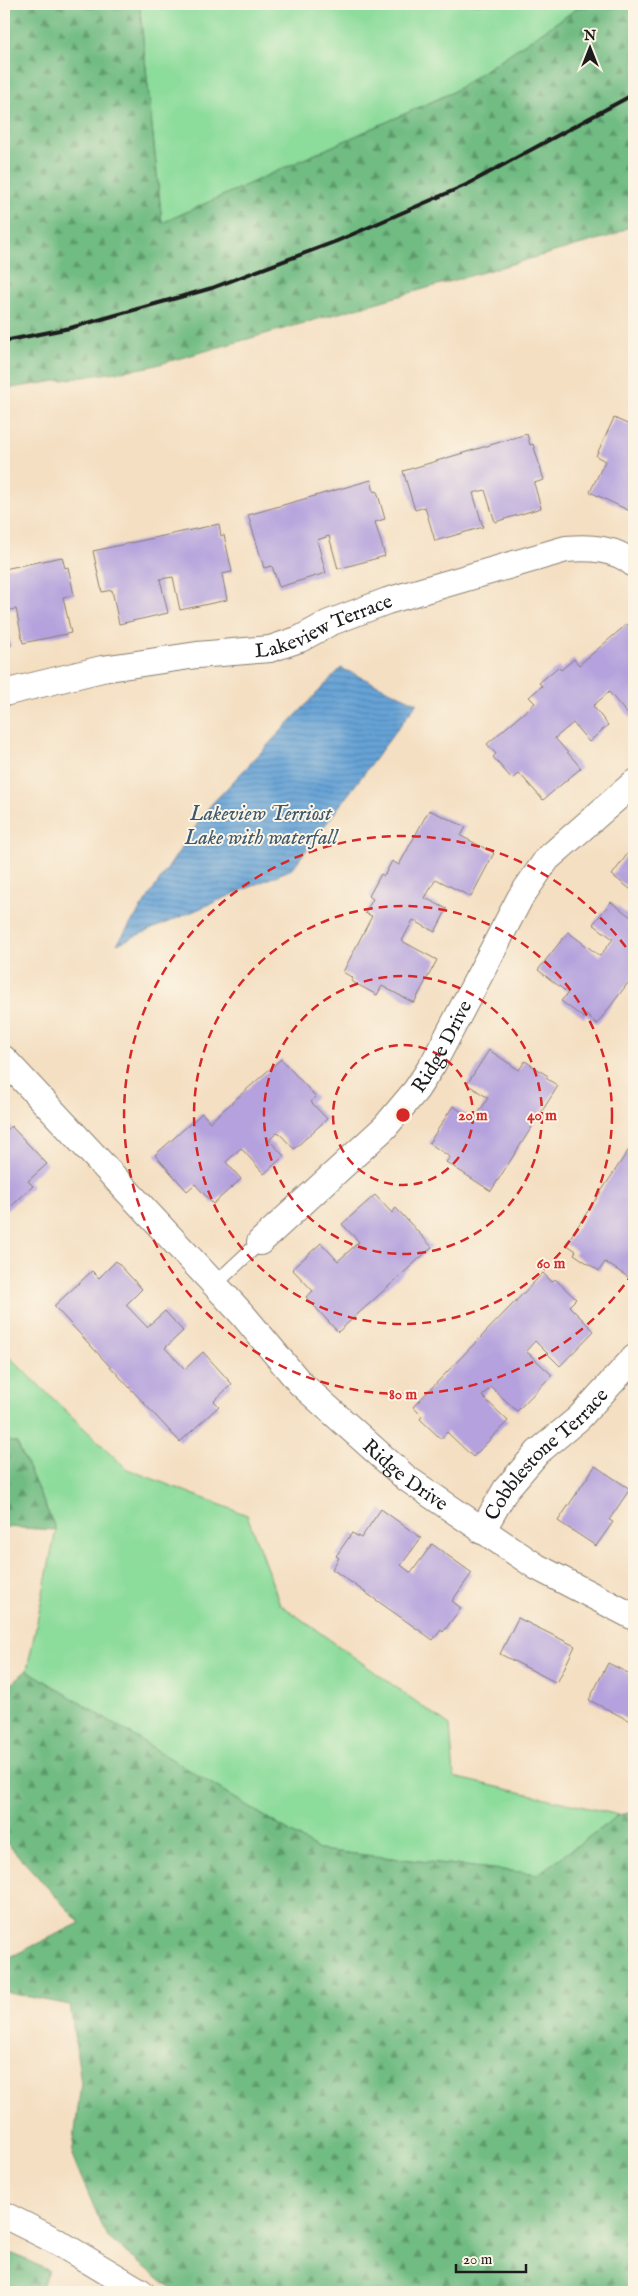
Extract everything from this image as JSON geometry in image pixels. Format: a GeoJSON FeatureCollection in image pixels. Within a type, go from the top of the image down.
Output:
{"type":"FeatureCollection","features":[{"type":"Feature","properties":{"kind":"street","name":"Lakeview Terrace"},"geometry":{"type":"LineString","coordinates":[[4,693],[102,669],[197,655],[270,649],[300,639],[330,622],[387,600],[566,549],[582,548],[613,552],[634,564]]}},
{"type":"Feature","properties":{"kind":"street","name":"Ridge Drive"},"geometry":{"type":"LineString","coordinates":[[260,1242],[385,1127],[416,1090],[433,1064],[520,898],[547,859],[634,783]]}},
{"type":"Feature","properties":{"kind":"street","name":"Ridge Drive"},"geometry":{"type":"LineString","coordinates":[[4,1059],[214,1285],[300,1383],[406,1478],[537,1567],[634,1617]]}},
{"type":"Feature","properties":{"kind":"street","name":"Cobblestone Terrace"},"geometry":{"type":"LineString","coordinates":[[482,1531],[506,1489],[532,1460],[578,1418],[634,1358]]}},
{"type":"Feature","properties":{"kind":"street"},"geometry":{"type":"LineString","coordinates":[[4,2215],[62,2244],[141,2292]]}},
{"type":"Feature","properties":{"kind":"lane","name":"Ridge Drive"},"geometry":{"type":"LineString","coordinates":[[214,1285],[260,1242]]}},
{"type":"Feature","properties":{"kind":"green space"},"geometry":{"type":"Polygon","coordinates":[[[4,4],[137,4],[140,10],[162,223],[451,93],[584,4],[634,4],[634,224],[614,235],[149,367],[4,389],[4,4]]]}},
{"type":"Feature","properties":{"kind":"green space"},"geometry":{"type":"Polygon","coordinates":[[[137,4],[584,4],[451,93],[162,223],[140,10],[137,4]]]}},
{"type":"Feature","properties":{"kind":"green space"},"geometry":{"type":"Polygon","coordinates":[[[4,1352],[127,1469],[247,1515],[280,1604],[450,1726],[454,1777],[619,1815],[538,1874],[319,1850],[27,1670],[56,1530],[17,1443],[4,1440],[4,1352]]]}},
{"type":"Feature","properties":{"kind":"green space"},"geometry":{"type":"Polygon","coordinates":[[[4,1440],[17,1443],[56,1530],[4,1527],[4,1440]]]}},
{"type":"Feature","properties":{"kind":"green space"},"geometry":{"type":"Polygon","coordinates":[[[27,1670],[319,1850],[538,1874],[619,1815],[634,1812],[634,2292],[176,2292],[107,2237],[72,2156],[81,2083],[70,2005],[4,1992],[4,1960],[80,1923],[4,1840],[4,1690],[27,1670]]]}},
{"type":"Feature","properties":{"kind":"green space"},"geometry":{"type":"Polygon","coordinates":[[[7,2251],[48,2270],[40,2292],[4,2292],[4,2260],[7,2251]]]}},
{"type":"Feature","properties":{"kind":"water","name":"Lakeview Terriost Lake with waterfall"},"geometry":{"type":"Polygon","coordinates":[[[341,668],[417,703],[292,869],[117,944],[208,808],[341,668]]]}},
{"type":"Feature","properties":{"kind":"building"},"geometry":{"type":"Polygon","coordinates":[[[614,418],[634,427],[634,513],[590,492],[605,461],[596,456],[614,418]]]}},
{"type":"Feature","properties":{"kind":"building"},"geometry":{"type":"Polygon","coordinates":[[[527,434],[530,445],[533,444],[544,480],[534,483],[541,508],[495,522],[485,490],[473,493],[483,527],[435,541],[425,507],[415,510],[403,471],[527,434]]]}},
{"type":"Feature","properties":{"kind":"building"},"geometry":{"type":"Polygon","coordinates":[[[371,480],[374,492],[377,491],[385,519],[375,522],[385,556],[338,569],[329,536],[317,540],[326,573],[279,587],[272,566],[264,568],[248,515],[371,480]]]}},
{"type":"Feature","properties":{"kind":"building"},"geometry":{"type":"Polygon","coordinates":[[[219,524],[221,536],[224,535],[232,572],[222,574],[227,600],[180,610],[173,577],[160,579],[168,613],[119,624],[112,590],[102,592],[93,551],[219,524]]]}},
{"type":"Feature","properties":{"kind":"building"},"geometry":{"type":"Polygon","coordinates":[[[62,557],[65,568],[68,567],[74,595],[63,597],[71,633],[23,643],[16,609],[4,611],[4,569],[62,557]]]}},
{"type":"Feature","properties":{"kind":"building"},"geometry":{"type":"Polygon","coordinates":[[[4,617],[11,646],[4,647],[4,617]]]}},
{"type":"Feature","properties":{"kind":"building"},"geometry":{"type":"Polygon","coordinates":[[[627,624],[634,633],[634,722],[609,692],[593,706],[608,725],[589,742],[573,723],[555,738],[581,768],[543,800],[519,773],[512,779],[493,757],[496,754],[487,744],[535,703],[529,697],[542,686],[539,683],[558,667],[561,670],[574,659],[579,665],[627,624]]]}},
{"type":"Feature","properties":{"kind":"building"},"geometry":{"type":"Polygon","coordinates":[[[429,810],[466,827],[461,836],[494,853],[471,897],[436,879],[425,898],[447,909],[435,932],[413,920],[402,941],[437,960],[414,1003],[382,986],[377,995],[351,981],[353,978],[343,972],[372,916],[365,913],[373,899],[369,896],[381,874],[384,876],[392,861],[399,865],[429,810]]]}},
{"type":"Feature","properties":{"kind":"building"},"geometry":{"type":"Polygon","coordinates":[[[634,845],[634,892],[612,875],[634,845]]]}},
{"type":"Feature","properties":{"kind":"building"},"geometry":{"type":"Polygon","coordinates":[[[611,902],[631,917],[634,912],[634,975],[597,1024],[586,1015],[584,1018],[561,1001],[568,993],[538,970],[568,932],[600,956],[613,939],[593,924],[611,902]]]}},
{"type":"Feature","properties":{"kind":"building"},"geometry":{"type":"Polygon","coordinates":[[[489,1050],[519,1070],[525,1061],[548,1076],[546,1078],[558,1086],[491,1191],[446,1162],[450,1157],[429,1143],[453,1106],[474,1120],[488,1098],[467,1084],[489,1050]]]}},
{"type":"Feature","properties":{"kind":"building"},"geometry":{"type":"Polygon","coordinates":[[[281,1059],[316,1097],[311,1102],[327,1119],[294,1149],[278,1132],[269,1140],[284,1156],[264,1174],[241,1148],[226,1162],[241,1179],[213,1204],[195,1184],[187,1191],[155,1155],[202,1113],[210,1122],[281,1059]]]}},
{"type":"Feature","properties":{"kind":"building"},"geometry":{"type":"Polygon","coordinates":[[[11,1126],[47,1164],[28,1181],[33,1186],[4,1213],[4,1133],[11,1126]]]}},
{"type":"Feature","properties":{"kind":"building"},"geometry":{"type":"Polygon","coordinates":[[[634,1142],[634,1281],[605,1262],[599,1271],[574,1254],[576,1251],[566,1244],[634,1142]]]}},
{"type":"Feature","properties":{"kind":"building"},"geometry":{"type":"Polygon","coordinates":[[[375,1195],[392,1213],[396,1208],[432,1247],[338,1332],[306,1297],[313,1291],[292,1269],[321,1243],[338,1261],[359,1242],[342,1224],[375,1195]]]}},
{"type":"Feature","properties":{"kind":"building"},"geometry":{"type":"Polygon","coordinates":[[[116,1261],[142,1289],[126,1305],[147,1327],[165,1311],[183,1331],[165,1348],[185,1369],[203,1352],[232,1384],[214,1401],[219,1406],[180,1442],[54,1306],[92,1271],[99,1278],[116,1261]]]}},
{"type":"Feature","properties":{"kind":"building"},"geometry":{"type":"Polygon","coordinates":[[[543,1273],[552,1282],[555,1279],[576,1299],[569,1306],[594,1331],[560,1366],[535,1341],[526,1351],[552,1375],[517,1411],[491,1387],[482,1396],[508,1421],[473,1457],[447,1432],[441,1439],[420,1419],[422,1416],[413,1407],[543,1273]]]}},
{"type":"Feature","properties":{"kind":"building"},"geometry":{"type":"Polygon","coordinates":[[[595,1466],[630,1489],[609,1520],[613,1522],[596,1546],[558,1521],[595,1466]]]}},
{"type":"Feature","properties":{"kind":"building"},"geometry":{"type":"Polygon","coordinates":[[[381,1509],[421,1538],[401,1565],[411,1573],[432,1544],[472,1573],[452,1601],[461,1608],[443,1632],[441,1630],[433,1640],[332,1569],[339,1558],[336,1556],[352,1533],[361,1538],[381,1509]]]}},
{"type":"Feature","properties":{"kind":"building"},"geometry":{"type":"Polygon","coordinates":[[[518,1618],[575,1646],[557,1683],[500,1654],[518,1618]]]}},
{"type":"Feature","properties":{"kind":"building"},"geometry":{"type":"Polygon","coordinates":[[[608,1663],[634,1676],[634,1723],[589,1700],[608,1663]]]}},
{"type":"Feature","properties":{"kind":"railway"},"geometry":{"type":"LineString","coordinates":[[4,341],[70,328],[212,288],[337,241],[466,185],[634,94]]}}]}
